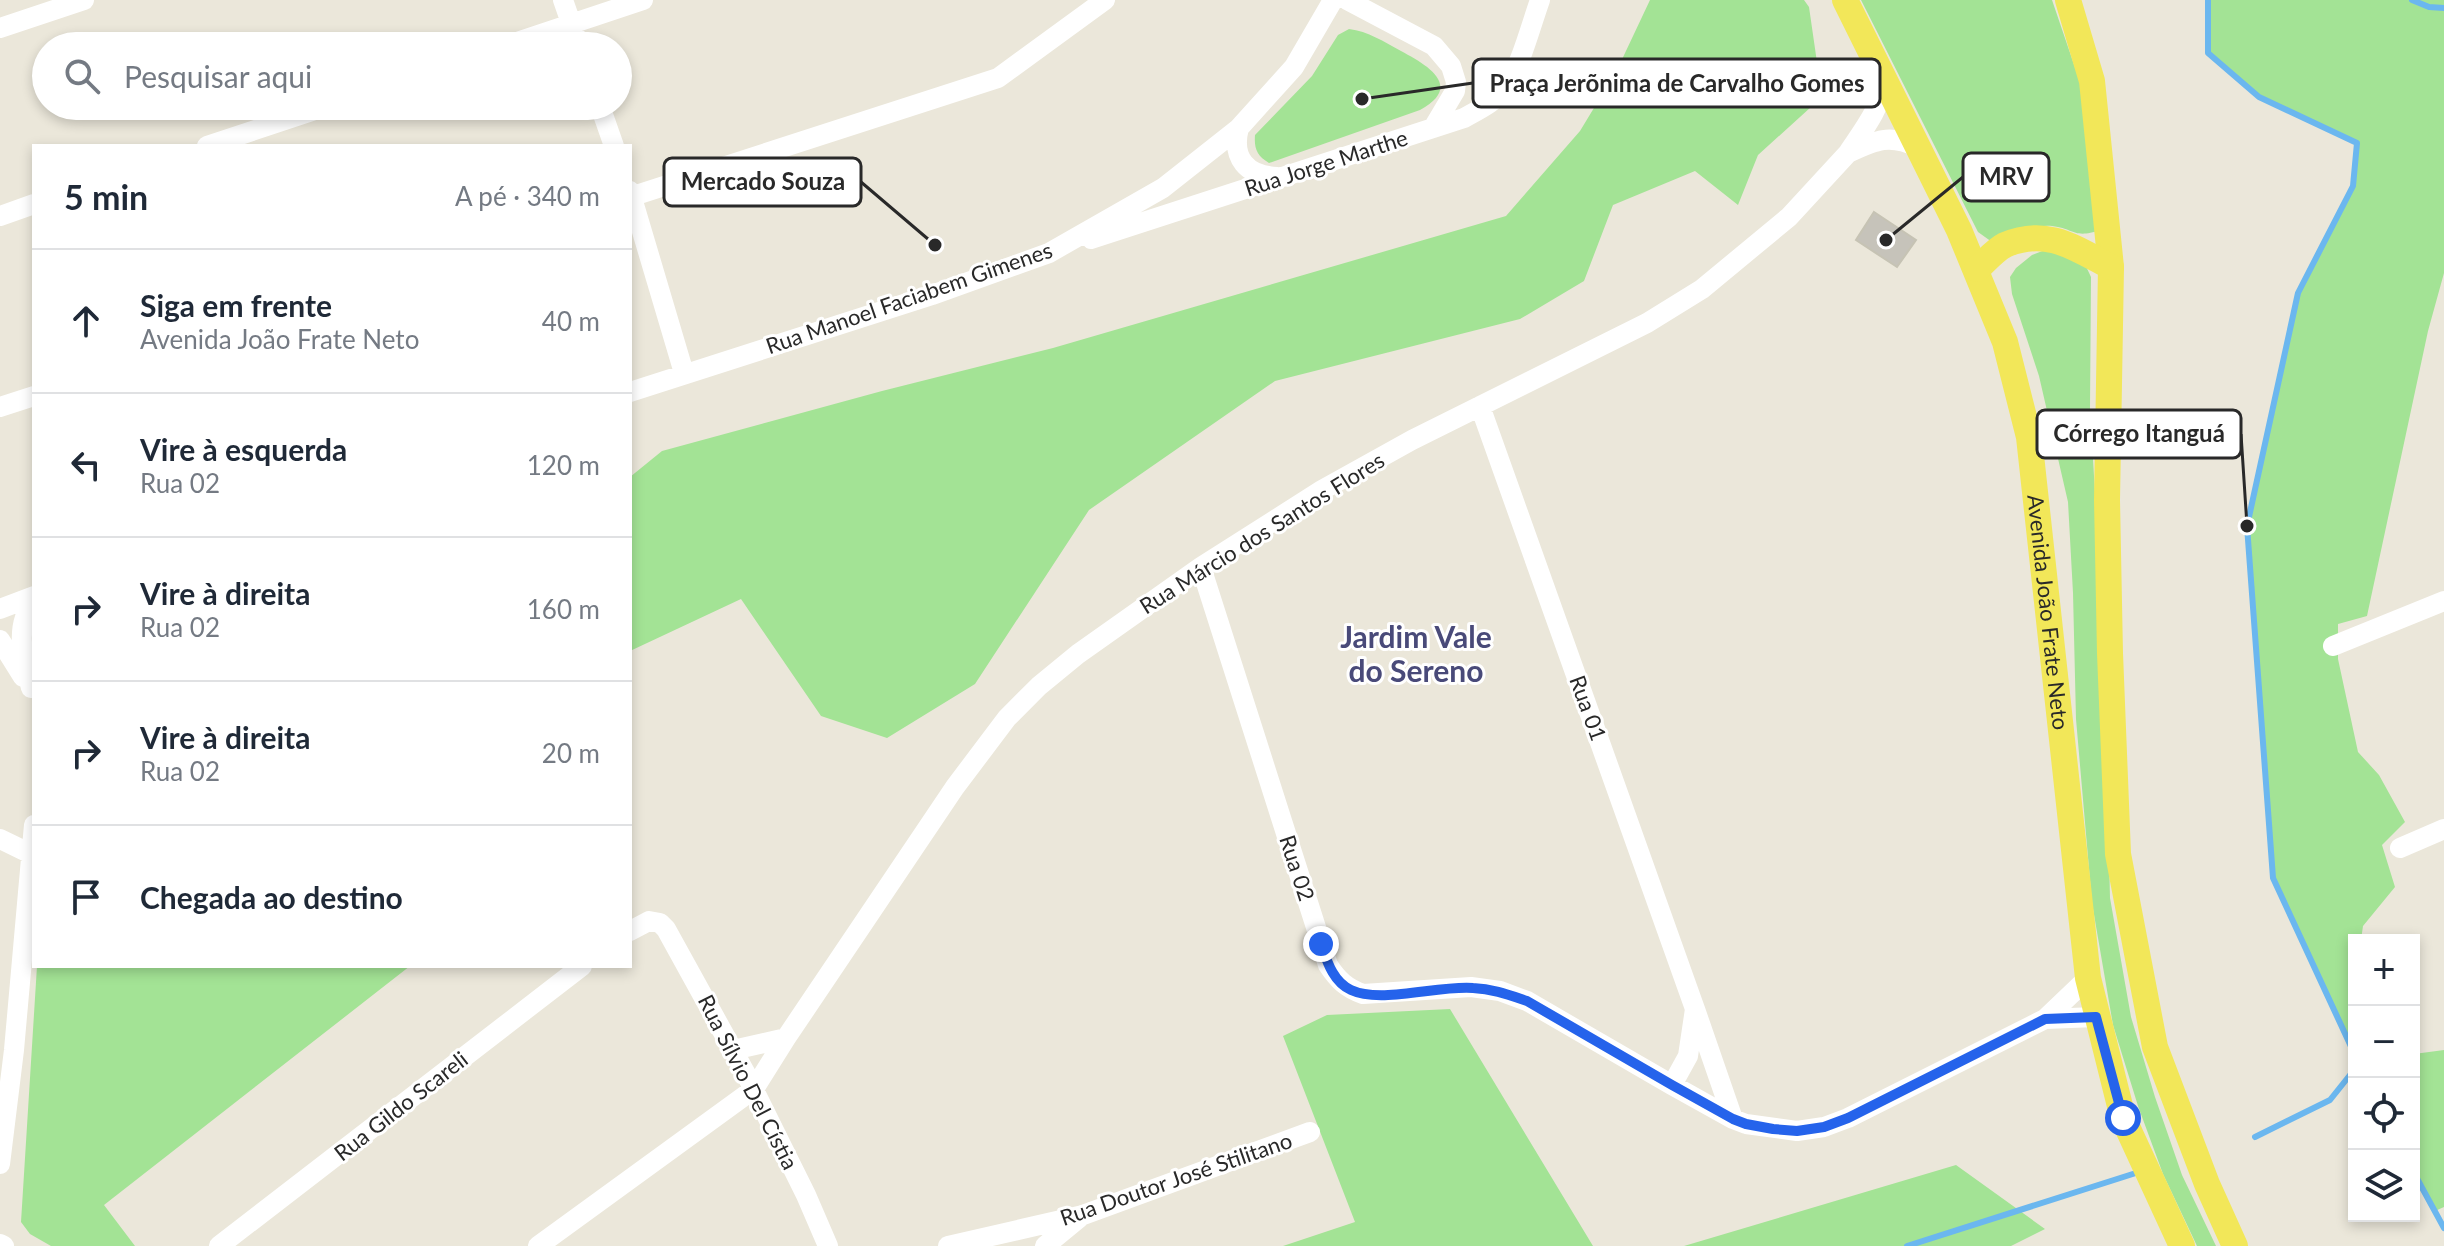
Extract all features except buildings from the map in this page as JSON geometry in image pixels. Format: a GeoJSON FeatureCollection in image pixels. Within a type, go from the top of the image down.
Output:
{"type":"FeatureCollection","features":[{"type":"Feature","properties":{"kind":"main road","name":"Avenida João Frate Neto"},"geometry":{"type":"LineString","coordinates":[[1845,0],[1959,230],[2005,342],[2029,437],[2088,978],[2123,1118],[2182,1246]]}},
{"type":"Feature","properties":{"kind":"main road"},"geometry":{"type":"LineString","coordinates":[[2068,0],[2092,81],[2111,267],[2107,500],[2118,854],[2155,1047],[2207,1184],[2235,1246]]}},
{"type":"Feature","properties":{"kind":"main road"},"geometry":{"type":"LineString","coordinates":[[1977,269],[2003,246],[2033,238],[2057,239],[2111,267]]}},
{"type":"Feature","properties":{"kind":"street"},"geometry":{"type":"LineString","coordinates":[[0,28],[84,0]]}},
{"type":"Feature","properties":{"kind":"street"},"geometry":{"type":"LineString","coordinates":[[563,0],[574,32]]}},
{"type":"Feature","properties":{"kind":"street"},"geometry":{"type":"LineString","coordinates":[[547,32],[643,0]]}},
{"type":"Feature","properties":{"kind":"street"},"geometry":{"type":"LineString","coordinates":[[632,195],[998,78],[1105,0]]}},
{"type":"Feature","properties":{"kind":"street","name":"Rua Manoel Faciabem Gimenes"},"geometry":{"type":"LineString","coordinates":[[632,391],[932,295],[1049,253],[1163,188],[1239,128],[1294,67],[1333,0]]}},
{"type":"Feature","properties":{"kind":"street"},"geometry":{"type":"LineString","coordinates":[[1347,0],[1434,46],[1451,66],[1456,82],[1455,91],[1433,128]]}},
{"type":"Feature","properties":{"kind":"street","name":"Rua Jorge Marthe"},"geometry":{"type":"LineString","coordinates":[[1049,253],[1464,118],[1488,105],[1504,90],[1514,72],[1540,0]]}},
{"type":"Feature","properties":{"kind":"street","name":"Rua Márcio dos Santos Flores"},"geometry":{"type":"LineString","coordinates":[[538,1246],[754,1089],[955,787],[1007,718],[1039,686],[1078,654],[1201,567],[1322,490],[1412,440],[1647,323],[1702,289],[1789,217],[1848,153],[1877,111],[1885,81]]}},
{"type":"Feature","properties":{"kind":"street"},"geometry":{"type":"LineString","coordinates":[[213,144],[285,120]]}},
{"type":"Feature","properties":{"kind":"street"},"geometry":{"type":"LineString","coordinates":[[605,120],[613,144]]}},
{"type":"Feature","properties":{"kind":"street"},"geometry":{"type":"LineString","coordinates":[[1239,128],[1236,147],[1245,165],[1259,175],[1281,177]]}},
{"type":"Feature","properties":{"kind":"street","name":"Rua Márcio dos Santos Flores"},"geometry":{"type":"LineString","coordinates":[[1848,153],[1874,141],[1891,138],[1917,147]]}},
{"type":"Feature","properties":{"kind":"street"},"geometry":{"type":"LineString","coordinates":[[632,198],[684,373]]}},
{"type":"Feature","properties":{"kind":"street"},"geometry":{"type":"LineString","coordinates":[[0,216],[32,205]]}},
{"type":"Feature","properties":{"kind":"street"},"geometry":{"type":"LineString","coordinates":[[0,407],[32,397]]}},
{"type":"Feature","properties":{"kind":"street","name":"Rua 01"},"geometry":{"type":"LineString","coordinates":[[1480,406],[1733,1119]]}},
{"type":"Feature","properties":{"kind":"street","name":"Rua 02"},"geometry":{"type":"LineString","coordinates":[[1201,567],[1325,955],[1338,979],[1348,989],[1363,994],[1471,987],[1500,991],[1527,1001],[1733,1119],[1773,1129],[1797,1131],[1824,1127],[1848,1118],[2045,1019],[2088,978]]}},
{"type":"Feature","properties":{"kind":"street"},"geometry":{"type":"LineString","coordinates":[[0,609],[32,600]]}},
{"type":"Feature","properties":{"kind":"street"},"geometry":{"type":"LineString","coordinates":[[2333,646],[2444,601]]}},
{"type":"Feature","properties":{"kind":"street"},"geometry":{"type":"LineString","coordinates":[[32,603],[21,633],[32,693]]}},
{"type":"Feature","properties":{"kind":"street"},"geometry":{"type":"LineString","coordinates":[[0,640],[32,693]]}},
{"type":"Feature","properties":{"kind":"street"},"geometry":{"type":"LineString","coordinates":[[2400,848],[2444,829]]}},
{"type":"Feature","properties":{"kind":"street"},"geometry":{"type":"LineString","coordinates":[[0,839],[31,854]]}},
{"type":"Feature","properties":{"kind":"street"},"geometry":{"type":"LineString","coordinates":[[0,1164],[7,1046],[32,844]]}},
{"type":"Feature","properties":{"kind":"street","name":"Rua Sílvio Del Cístia"},"geometry":{"type":"LineString","coordinates":[[632,930],[649,921],[660,923],[666,929],[754,1089],[828,1246]]}},
{"type":"Feature","properties":{"kind":"street","name":"Rua Gildo Scareli"},"geometry":{"type":"LineString","coordinates":[[219,1246],[573,969]]}},
{"type":"Feature","properties":{"kind":"street","name":"Rua 01"},"geometry":{"type":"LineString","coordinates":[[1672,1085],[1688,1056],[1695,1009]]}},
{"type":"Feature","properties":{"kind":"street","name":"Rua 02"},"geometry":{"type":"LineString","coordinates":[[2045,1019],[2096,1017]]}},
{"type":"Feature","properties":{"kind":"street"},"geometry":{"type":"LineString","coordinates":[[733,1050],[786,1038]]}},
{"type":"Feature","properties":{"kind":"street","name":"Rua Doutor José Stilitano"},"geometry":{"type":"LineString","coordinates":[[948,1246],[980,1243],[1083,1215],[1310,1132]]}},
{"type":"Feature","properties":{"kind":"street"},"geometry":{"type":"LineString","coordinates":[[1045,1246],[1083,1215]]}},
{"type":"Feature","properties":{"kind":"green space"},"geometry":{"type":"Polygon","coordinates":[[[1650,0],[1804,0],[1809,7],[1822,97],[1758,155],[1738,205],[1695,171],[1613,205],[1584,281],[1520,319],[1275,381],[1089,510],[975,684],[887,738],[821,716],[741,599],[632,650],[632,475],[662,451],[1053,348],[1506,216],[1580,131],[1617,70],[1650,0]]]}},
{"type":"Feature","properties":{"kind":"green space"},"geometry":{"type":"Polygon","coordinates":[[[1861,0],[2052,0],[2082,88],[2101,230],[2080,233],[2060,227],[2038,227],[1992,242],[1978,232],[1861,0]]]}},
{"type":"Feature","properties":{"kind":"green space"},"geometry":{"type":"Polygon","coordinates":[[[2208,0],[2444,0],[2444,273],[2428,331],[2367,616],[2338,624],[2338,659],[2358,752],[2379,775],[2405,822],[2382,845],[2395,887],[2363,926],[2362,934],[2348,934],[2348,1040],[2273,878],[2247,526],[2298,293],[2353,186],[2357,143],[2259,97],[2208,53],[2208,0]]]}},
{"type":"Feature","properties":{"kind":"green space"},"geometry":{"type":"Polygon","coordinates":[[[1349,29],[1376,37],[1430,69],[1440,84],[1439,93],[1420,110],[1269,163],[1257,152],[1255,135],[1312,76],[1338,35],[1349,29]]]}},
{"type":"Feature","properties":{"kind":"green space"},"geometry":{"type":"Polygon","coordinates":[[[2045,250],[2083,260],[2091,277],[2090,408],[2104,646],[2110,898],[2131,1017],[2155,1097],[2182,1175],[2216,1246],[2197,1246],[2163,1174],[2138,1106],[2113,1025],[2092,903],[2076,719],[2068,502],[2039,376],[2012,294],[2010,277],[2032,255],[2045,250]]]}},
{"type":"Feature","properties":{"kind":"green space"},"geometry":{"type":"Polygon","coordinates":[[[37,968],[407,968],[104,1205],[135,1246],[51,1246],[30,1234],[21,1222],[37,968]]]}},
{"type":"Feature","properties":{"kind":"green space"},"geometry":{"type":"Polygon","coordinates":[[[1450,1009],[1593,1246],[1283,1246],[1355,1222],[1283,1036],[1327,1015],[1450,1009]]]}},
{"type":"Feature","properties":{"kind":"green space"},"geometry":{"type":"Polygon","coordinates":[[[2444,1050],[2444,1207],[2435,1211],[2420,1184],[2420,1053],[2444,1050]]]}},
{"type":"Feature","properties":{"kind":"green space"},"geometry":{"type":"Polygon","coordinates":[[[1956,1165],[2045,1229],[2011,1246],[1684,1246],[1956,1165]]]}},
{"type":"Feature","properties":{"kind":"waterway"},"geometry":{"type":"LineString","coordinates":[[2208,0],[2208,53],[2259,97],[2357,143],[2353,186],[2298,293],[2247,526],[2273,878],[2348,1040]]}},
{"type":"Feature","properties":{"kind":"waterway"},"geometry":{"type":"LineString","coordinates":[[2412,0],[2429,7],[2444,8]]}},
{"type":"Feature","properties":{"kind":"waterway"},"geometry":{"type":"LineString","coordinates":[[2255,1137],[2330,1100],[2348,1078]]}},
{"type":"Feature","properties":{"kind":"waterway"},"geometry":{"type":"LineString","coordinates":[[1907,1246],[2139,1172]]}},
{"type":"Feature","properties":{"kind":"waterway"},"geometry":{"type":"LineString","coordinates":[[2420,1184],[2444,1228]]}},
{"type":"Feature","properties":{"kind":"place","name":"Praça Jerõnima de Carvalho Gomes"},"geometry":{"type":"Point","coordinates":[1362,99]}},
{"type":"Feature","properties":{"kind":"place","name":"MRV"},"geometry":{"type":"Point","coordinates":[1886,240]}},
{"type":"Feature","properties":{"kind":"place","name":"Mercado Souza"},"geometry":{"type":"Point","coordinates":[935,245]}},
{"type":"Feature","properties":{"kind":"place","name":"Córrego Itanguá"},"geometry":{"type":"Point","coordinates":[2247,526]}},
{"type":"Feature","properties":{"kind":"district","name":"Jardim Vale do Sereno"},"geometry":{"type":"Point","coordinates":[1416,655]}},
{"type":"Feature","properties":{"kind":"route"},"geometry":{"type":"LineString","coordinates":[[1321,944],[1328,965],[1348,989],[1363,994],[1471,987],[1500,991],[1527,1001],[1733,1119],[1773,1129],[1797,1131],[1824,1127],[1848,1118],[2045,1019],[2096,1017],[2123,1118]]}}]}
